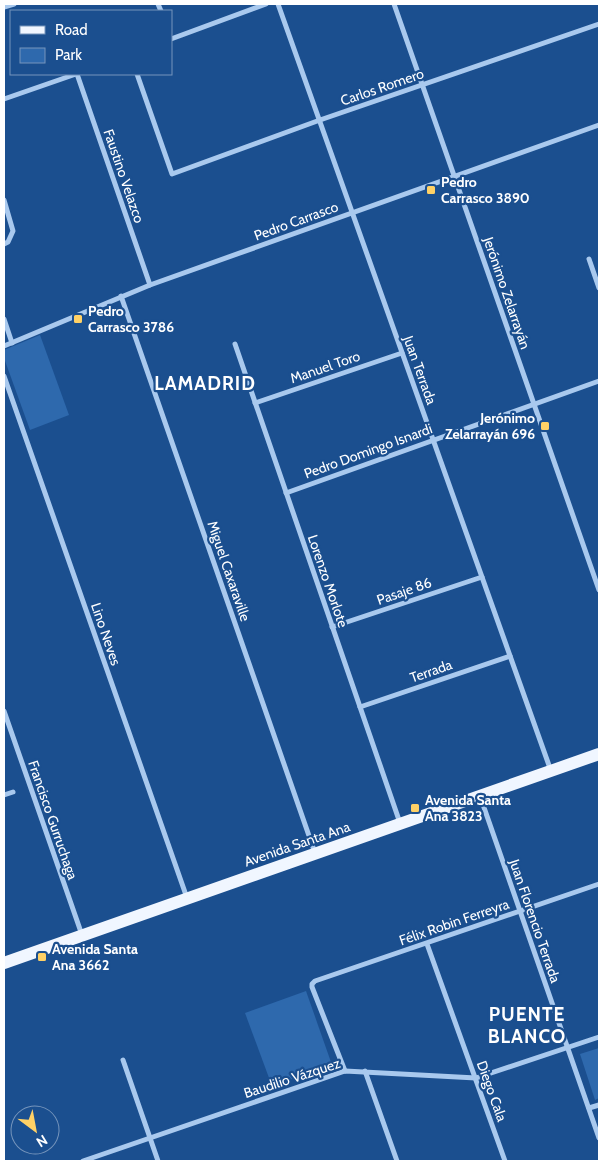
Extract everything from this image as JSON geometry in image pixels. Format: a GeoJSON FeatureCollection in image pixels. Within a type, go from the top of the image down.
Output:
{"type":"FeatureCollection","features":[{"type":"Feature","properties":{"kind":"main road","name":"Avenida Santa Ana"},"geometry":{"type":"LineString","coordinates":[[4,963],[599,754]]}},
{"type":"Feature","properties":{"kind":"street"},"geometry":{"type":"LineString","coordinates":[[4,7],[14,4]]}},
{"type":"Feature","properties":{"kind":"street"},"geometry":{"type":"LineString","coordinates":[[172,39],[266,4]]}},
{"type":"Feature","properties":{"kind":"street","name":"Juan Terrada"},"geometry":{"type":"LineString","coordinates":[[278,4],[551,771]]}},
{"type":"Feature","properties":{"kind":"street","name":"Jerónimo Zelarrayán"},"geometry":{"type":"LineString","coordinates":[[394,4],[599,590]]}},
{"type":"Feature","properties":{"kind":"street","name":"Carlos Romero"},"geometry":{"type":"LineString","coordinates":[[137,75],[172,174],[320,120],[599,24]]}},
{"type":"Feature","properties":{"kind":"street"},"geometry":{"type":"LineString","coordinates":[[4,99],[73,75]]}},
{"type":"Feature","properties":{"kind":"street","name":"Faustino Velazco"},"geometry":{"type":"LineString","coordinates":[[76,75],[150,285]]}},
{"type":"Feature","properties":{"kind":"street","name":"Pedro Carrasco"},"geometry":{"type":"LineString","coordinates":[[4,346],[150,285],[599,125]]}},
{"type":"Feature","properties":{"kind":"street"},"geometry":{"type":"LineString","coordinates":[[4,200],[14,232],[8,242],[4,244]]}},
{"type":"Feature","properties":{"kind":"street"},"geometry":{"type":"LineString","coordinates":[[589,259],[599,288]]}},
{"type":"Feature","properties":{"kind":"street","name":"Miguel Caxaraville"},"geometry":{"type":"LineString","coordinates":[[121,296],[315,854]]}},
{"type":"Feature","properties":{"kind":"street"},"geometry":{"type":"LineString","coordinates":[[4,319],[12,343]]}},
{"type":"Feature","properties":{"kind":"street","name":"Lorenzo Morlote"},"geometry":{"type":"LineString","coordinates":[[235,344],[400,824]]}},
{"type":"Feature","properties":{"kind":"street","name":"Manuel Toro"},"geometry":{"type":"LineString","coordinates":[[255,403],[402,353]]}},
{"type":"Feature","properties":{"kind":"street","name":"Lino Neves"},"geometry":{"type":"LineString","coordinates":[[4,376],[187,898]]}},
{"type":"Feature","properties":{"kind":"street","name":"Pedro Domingo Isnardi"},"geometry":{"type":"LineString","coordinates":[[286,492],[599,381]]}},
{"type":"Feature","properties":{"kind":"street","name":"Pasaje 86"},"geometry":{"type":"LineString","coordinates":[[332,627],[482,577]]}},
{"type":"Feature","properties":{"kind":"street","name":"Terrada"},"geometry":{"type":"LineString","coordinates":[[360,706],[510,656]]}},
{"type":"Feature","properties":{"kind":"street","name":"Francisco Gurruchaga"},"geometry":{"type":"LineString","coordinates":[[4,711],[82,935]]}},
{"type":"Feature","properties":{"kind":"street"},"geometry":{"type":"LineString","coordinates":[[4,795],[13,792]]}},
{"type":"Feature","properties":{"kind":"street","name":"Juan Florencio Terrada"},"geometry":{"type":"LineString","coordinates":[[480,796],[599,1138]]}},
{"type":"Feature","properties":{"kind":"street","name":"Félix Robin Ferreyra"},"geometry":{"type":"LineString","coordinates":[[345,1071],[312,987],[315,981],[599,884]]}},
{"type":"Feature","properties":{"kind":"street","name":"Diego Cala"},"geometry":{"type":"LineString","coordinates":[[427,944],[505,1161]]}},
{"type":"Feature","properties":{"kind":"street","name":"Baudilio Vázquez"},"geometry":{"type":"LineString","coordinates":[[83,1161],[345,1071],[476,1078],[599,1038]]}},
{"type":"Feature","properties":{"kind":"street"},"geometry":{"type":"LineString","coordinates":[[123,1060],[158,1161]]}},
{"type":"Feature","properties":{"kind":"street"},"geometry":{"type":"LineString","coordinates":[[365,1071],[397,1161]]}},
{"type":"Feature","properties":{"kind":"street"},"geometry":{"type":"LineString","coordinates":[[589,1108],[599,1105]]}},
{"type":"Feature","properties":{"kind":"green space"},"geometry":{"type":"Polygon","coordinates":[[[40,335],[69,415],[30,430],[4,358],[4,350],[40,335]]]}},
{"type":"Feature","properties":{"kind":"green space"},"geometry":{"type":"Polygon","coordinates":[[[306,991],[332,1065],[272,1086],[245,1013],[306,991]]]}},
{"type":"Feature","properties":{"kind":"green space"},"geometry":{"type":"Polygon","coordinates":[[[599,1048],[599,1098],[595,1100],[580,1054],[599,1048]]]}},
{"type":"Feature","properties":{"kind":"place","name":"Pedro Carrasco 3890"},"geometry":{"type":"Point","coordinates":[431,190]}},
{"type":"Feature","properties":{"kind":"place","name":"Pedro Carrasco 3786"},"geometry":{"type":"Point","coordinates":[78,319]}},
{"type":"Feature","properties":{"kind":"place","name":"Jerónimo Zelarrayán 696"},"geometry":{"type":"Point","coordinates":[545,426]}},
{"type":"Feature","properties":{"kind":"place","name":"Avenida Santa Ana 3823"},"geometry":{"type":"Point","coordinates":[415,808]}},
{"type":"Feature","properties":{"kind":"place","name":"Avenida Santa Ana 3662"},"geometry":{"type":"Point","coordinates":[42,957]}},
{"type":"Feature","properties":{"kind":"district","name":"LAMADRID"},"geometry":{"type":"Point","coordinates":[205,383]}},
{"type":"Feature","properties":{"kind":"district","name":"PUENTE BLANCO"},"geometry":{"type":"Point","coordinates":[527,1025]}}]}
